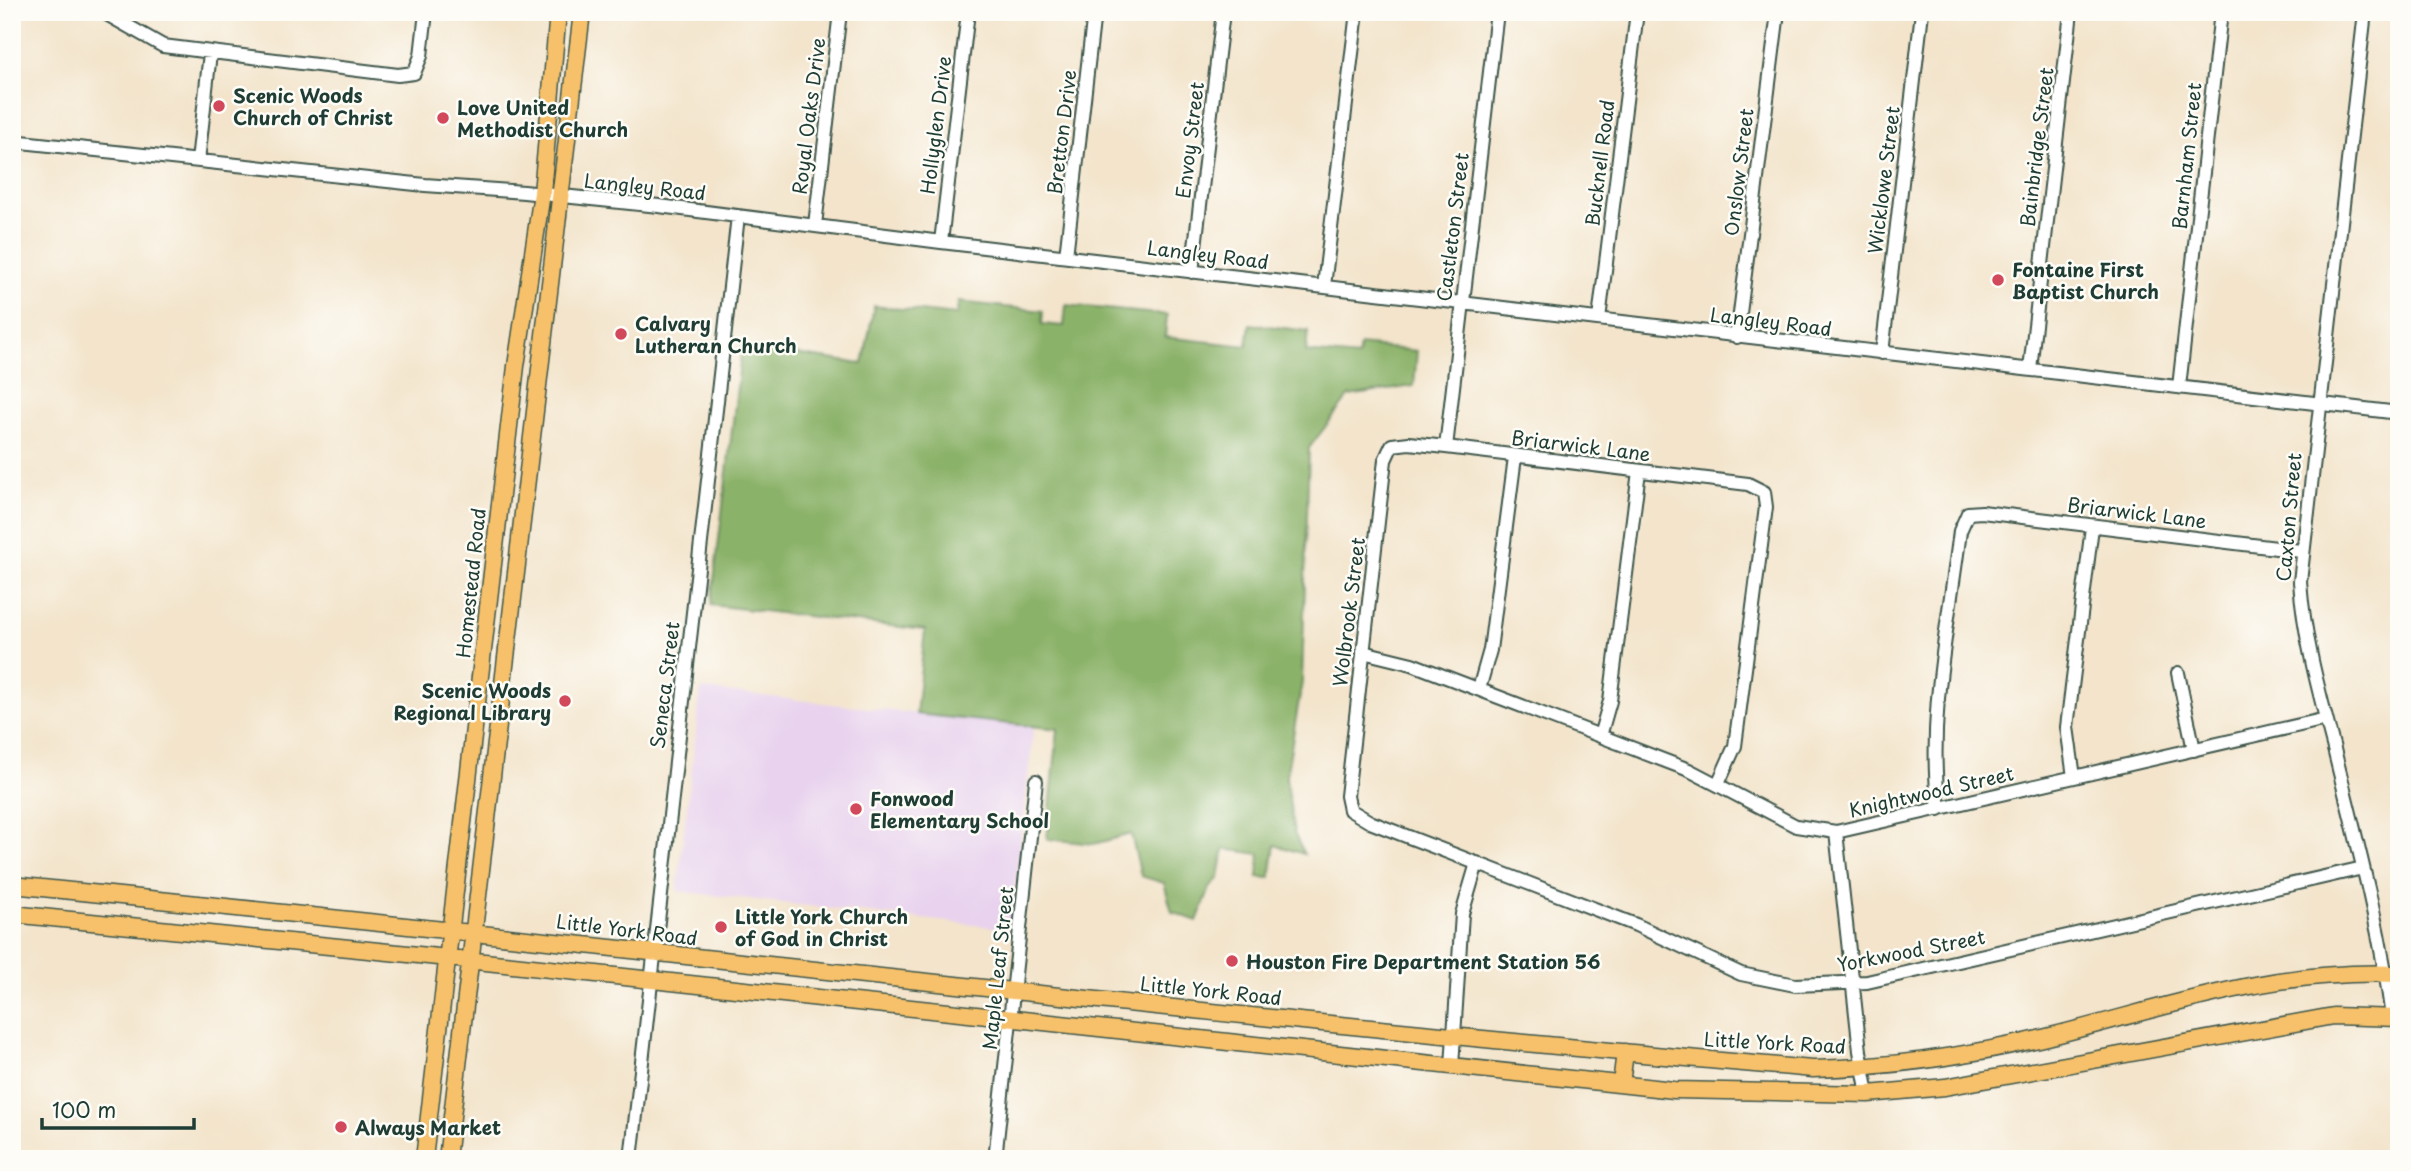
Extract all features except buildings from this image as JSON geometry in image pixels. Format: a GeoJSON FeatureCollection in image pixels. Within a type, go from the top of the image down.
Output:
{"type":"FeatureCollection","features":[{"type":"Feature","properties":{"kind":"main road"},"geometry":{"type":"LineString","coordinates":[[447,1159],[581,18],[557,17]]}},
{"type":"Feature","properties":{"kind":"main road","name":"Homestead Road"},"geometry":{"type":"LineString","coordinates":[[424,1159],[516,366],[542,194],[557,17]]}},
{"type":"Feature","properties":{"kind":"main road"},"geometry":{"type":"LineString","coordinates":[[516,366],[540,367]]}},
{"type":"Feature","properties":{"kind":"main road"},"geometry":{"type":"LineString","coordinates":[[477,719],[498,722]]}},
{"type":"Feature","properties":{"kind":"main road","name":"Little York Road"},"geometry":{"type":"LineString","coordinates":[[12,885],[475,931],[652,954],[1813,1069],[1862,1068],[1947,1059],[2008,1046],[2230,988],[2283,978],[2393,973]]}},
{"type":"Feature","properties":{"kind":"main road"},"geometry":{"type":"LineString","coordinates":[[255,939],[259,910]]}},
{"type":"Feature","properties":{"kind":"main road"},"geometry":{"type":"LineString","coordinates":[[12,914],[448,958],[1010,1021],[1722,1092],[1868,1094],[1945,1087],[2333,1016],[2396,1017]]}},
{"type":"Feature","properties":{"kind":"main road"},"geometry":{"type":"LineString","coordinates":[[1187,1039],[1191,1009]]}},
{"type":"Feature","properties":{"kind":"main road"},"geometry":{"type":"LineString","coordinates":[[1232,1043],[1235,1013]]}},
{"type":"Feature","properties":{"kind":"main road"},"geometry":{"type":"LineString","coordinates":[[1621,1084],[1625,1052]]}},
{"type":"Feature","properties":{"kind":"main road"},"geometry":{"type":"LineString","coordinates":[[1722,1092],[1725,1061]]}},
{"type":"Feature","properties":{"kind":"street"},"geometry":{"type":"LineString","coordinates":[[103,12],[163,46],[383,74],[414,73],[421,56],[426,12]]}},
{"type":"Feature","properties":{"kind":"street","name":"Royal Oaks Drive"},"geometry":{"type":"LineString","coordinates":[[815,225],[840,12]]}},
{"type":"Feature","properties":{"kind":"street","name":"Hollyglen Drive"},"geometry":{"type":"LineString","coordinates":[[941,242],[968,12]]}},
{"type":"Feature","properties":{"kind":"street","name":"Bretton Drive"},"geometry":{"type":"LineString","coordinates":[[1066,256],[1094,12]]}},
{"type":"Feature","properties":{"kind":"street","name":"Envoy Street"},"geometry":{"type":"LineString","coordinates":[[1192,272],[1223,12]]}},
{"type":"Feature","properties":{"kind":"street"},"geometry":{"type":"LineString","coordinates":[[1324,286],[1357,12]]}},
{"type":"Feature","properties":{"kind":"street","name":"Castleton Street"},"geometry":{"type":"LineString","coordinates":[[1446,447],[1497,12]]}},
{"type":"Feature","properties":{"kind":"street","name":"Bucknell Road"},"geometry":{"type":"LineString","coordinates":[[1599,319],[1637,12]]}},
{"type":"Feature","properties":{"kind":"street","name":"Onslow Street"},"geometry":{"type":"LineString","coordinates":[[1737,337],[1778,12]]}},
{"type":"Feature","properties":{"kind":"street","name":"Wicklowe Street"},"geometry":{"type":"LineString","coordinates":[[1882,353],[1922,12]]}},
{"type":"Feature","properties":{"kind":"street","name":"Bainbridge Street"},"geometry":{"type":"LineString","coordinates":[[2030,369],[2071,12]]}},
{"type":"Feature","properties":{"kind":"street","name":"Barnham Street"},"geometry":{"type":"LineString","coordinates":[[2179,387],[2221,12]]}},
{"type":"Feature","properties":{"kind":"street","name":"Caxton Street"},"geometry":{"type":"LineString","coordinates":[[2365,12],[2301,551],[2302,607],[2326,719],[2363,868],[2393,973],[2396,1017]]}},
{"type":"Feature","properties":{"kind":"street"},"geometry":{"type":"LineString","coordinates":[[198,161],[210,53]]}},
{"type":"Feature","properties":{"kind":"street","name":"Langley Road"},"geometry":{"type":"LineString","coordinates":[[12,141],[425,186],[560,195],[2399,414]]}},
{"type":"Feature","properties":{"kind":"street","name":"Seneca Street"},"geometry":{"type":"LineString","coordinates":[[631,1159],[652,982],[652,954],[738,216]]}},
{"type":"Feature","properties":{"kind":"street","name":"Briarwick Lane"},"geometry":{"type":"LineString","coordinates":[[1392,445],[1409,443],[1446,447],[1748,484],[1763,492],[1766,508],[1735,747],[1718,784]]}},
{"type":"Feature","properties":{"kind":"street","name":"Wolbrook Street"},"geometry":{"type":"LineString","coordinates":[[1348,785],[1385,460],[1392,445]]}},
{"type":"Feature","properties":{"kind":"street"},"geometry":{"type":"LineString","coordinates":[[1479,689],[1490,650],[1515,457]]}},
{"type":"Feature","properties":{"kind":"street"},"geometry":{"type":"LineString","coordinates":[[1600,736],[1610,701],[1639,471]]}},
{"type":"Feature","properties":{"kind":"street","name":"Briarwick Lane"},"geometry":{"type":"LineString","coordinates":[[1939,809],[1935,776],[1936,732],[1961,531],[1968,513],[1982,512],[2301,551]]}},
{"type":"Feature","properties":{"kind":"street"},"geometry":{"type":"LineString","coordinates":[[2074,777],[2067,726],[2092,527]]}},
{"type":"Feature","properties":{"kind":"street","name":"Knightwood Street"},"geometry":{"type":"LineString","coordinates":[[1363,652],[1412,664],[1600,736],[1718,784],[1796,826],[1836,832],[2326,719]]}},
{"type":"Feature","properties":{"kind":"street"},"geometry":{"type":"LineString","coordinates":[[2178,673],[2194,750]]}},
{"type":"Feature","properties":{"kind":"street","name":"Maple Leaf Street"},"geometry":{"type":"LineString","coordinates":[[995,1159],[1036,781]]}},
{"type":"Feature","properties":{"kind":"street","name":"Yorkwood Street"},"geometry":{"type":"LineString","coordinates":[[1348,785],[1350,810],[1370,822],[1636,925],[1741,974],[1795,985],[1852,984],[2363,868]]}},
{"type":"Feature","properties":{"kind":"street"},"geometry":{"type":"LineString","coordinates":[[1836,832],[1862,1068],[1868,1094]]}},
{"type":"Feature","properties":{"kind":"street"},"geometry":{"type":"LineString","coordinates":[[1451,1066],[1462,914],[1477,863]]}},
{"type":"Feature","properties":{"kind":"shaded area","name":"Fonwood Elementary School"},"geometry":{"type":"Polygon","coordinates":[[[701,689],[1034,727],[1010,929],[677,891],[701,689]]]}},
{"type":"Feature","properties":{"kind":"green space"},"geometry":{"type":"Polygon","coordinates":[[[958,302],[1043,311],[1042,324],[1064,326],[1066,305],[1167,315],[1165,337],[1247,346],[1250,324],[1308,331],[1306,352],[1358,357],[1360,345],[1417,351],[1414,386],[1349,396],[1309,448],[1302,682],[1286,778],[1294,833],[1304,854],[1275,845],[1270,878],[1258,877],[1260,854],[1224,849],[1219,877],[1210,888],[1197,921],[1172,912],[1164,883],[1141,876],[1131,834],[1094,844],[1047,839],[1058,729],[916,714],[925,630],[711,605],[742,346],[863,364],[874,306],[957,315],[958,302]]]}},
{"type":"Feature","properties":{"kind":"place","name":"Scenic Woods Church of Christ"},"geometry":{"type":"Point","coordinates":[219,106]}},
{"type":"Feature","properties":{"kind":"place","name":"Love United Methodist Church"},"geometry":{"type":"Point","coordinates":[443,118]}},
{"type":"Feature","properties":{"kind":"place","name":"Fontaine First Baptist Church"},"geometry":{"type":"Point","coordinates":[1998,280]}},
{"type":"Feature","properties":{"kind":"place","name":"Calvary Lutheran Church"},"geometry":{"type":"Point","coordinates":[621,334]}},
{"type":"Feature","properties":{"kind":"place","name":"Scenic Woods Regional Library"},"geometry":{"type":"Point","coordinates":[565,701]}},
{"type":"Feature","properties":{"kind":"place","name":"Fonwood Elementary School"},"geometry":{"type":"Point","coordinates":[856,809]}},
{"type":"Feature","properties":{"kind":"place","name":"Little York Church of God in Christ"},"geometry":{"type":"Point","coordinates":[721,927]}},
{"type":"Feature","properties":{"kind":"place","name":"Houston Fire Department Station 56"},"geometry":{"type":"Point","coordinates":[1232,961]}},
{"type":"Feature","properties":{"kind":"place","name":"Always Market"},"geometry":{"type":"Point","coordinates":[341,1127]}}]}
